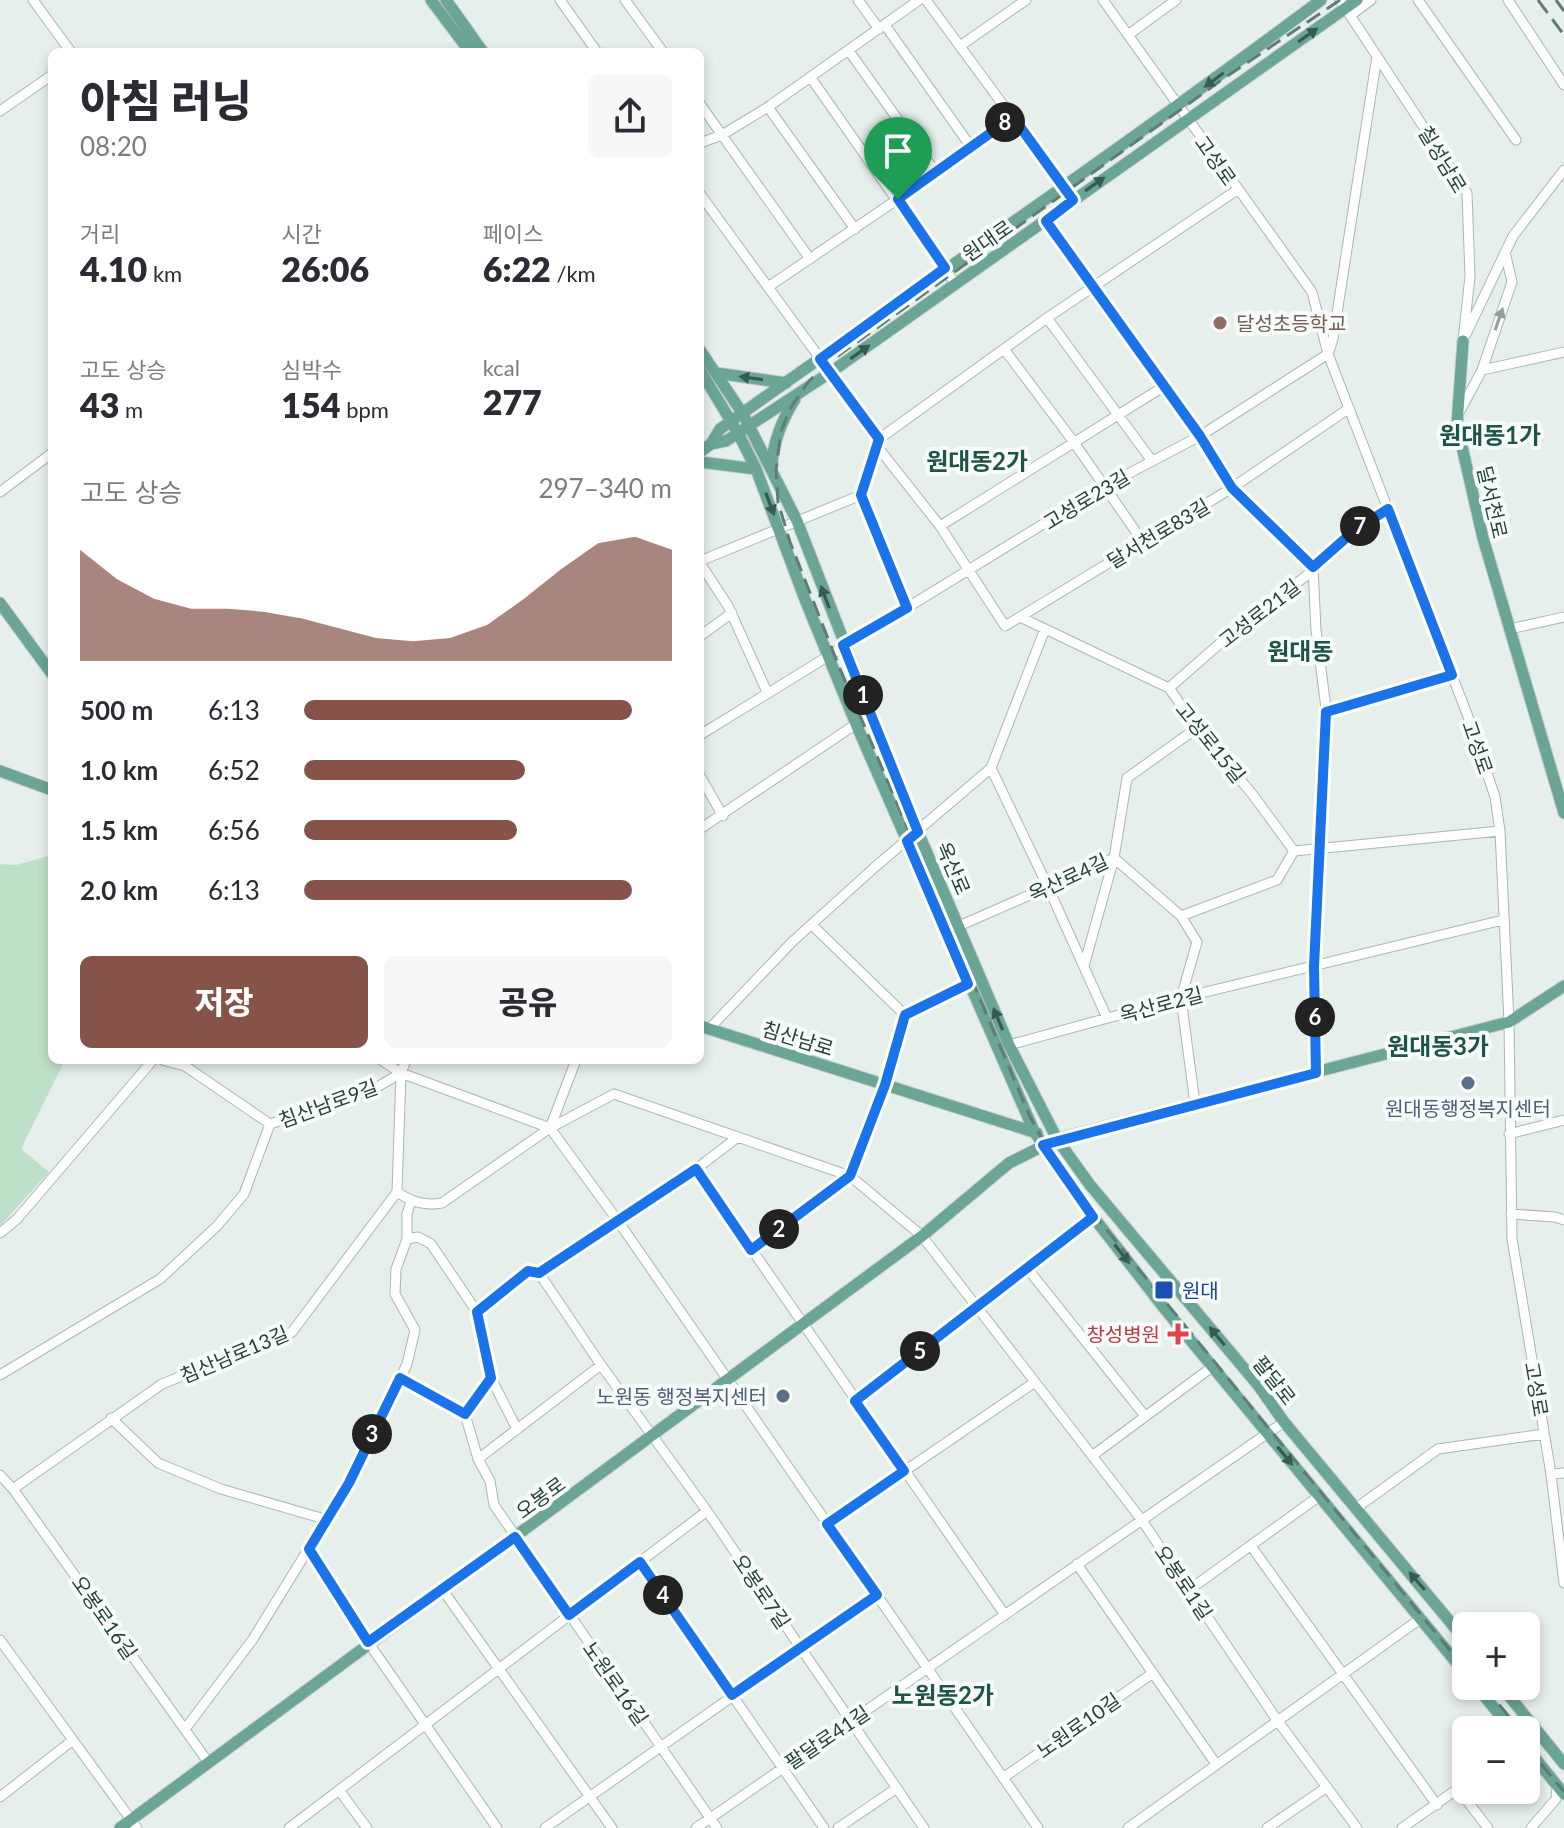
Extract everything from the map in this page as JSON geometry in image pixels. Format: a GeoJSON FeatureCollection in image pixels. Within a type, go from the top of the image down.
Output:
{"type":"FeatureCollection","features":[{"type":"Feature","properties":{"kind":"main road"},"geometry":{"type":"LineString","coordinates":[[431,0],[467,48]]}},
{"type":"Feature","properties":{"kind":"main road"},"geometry":{"type":"LineString","coordinates":[[446,0],[480,48]]}},
{"type":"Feature","properties":{"kind":"main road","name":"원대로"},"geometry":{"type":"LineString","coordinates":[[704,449],[720,429],[1179,106],[1321,0]]}},
{"type":"Feature","properties":{"kind":"main road","name":"원대로"},"geometry":{"type":"LineString","coordinates":[[711,444],[726,441],[831,372],[1357,0]]}},
{"type":"Feature","properties":{"kind":"main road","name":"달서천로"},"geometry":{"type":"LineString","coordinates":[[1463,341],[1457,425],[1483,538],[1559,778],[1564,813]]}},
{"type":"Feature","properties":{"kind":"main road","name":"옥산로"},"geometry":{"type":"LineString","coordinates":[[704,356],[743,414],[797,521],[918,832],[1009,1045],[1057,1139]]}},
{"type":"Feature","properties":{"kind":"main road"},"geometry":{"type":"LineString","coordinates":[[716,373],[786,383]]}},
{"type":"Feature","properties":{"kind":"main road"},"geometry":{"type":"LineString","coordinates":[[704,377],[756,469],[856,724],[1034,1131],[1093,1217],[1212,1367],[1452,1657]]}},
{"type":"Feature","properties":{"kind":"main road"},"geometry":{"type":"LineString","coordinates":[[773,470],[772,458],[785,414],[798,394]]}},
{"type":"Feature","properties":{"kind":"main road"},"geometry":{"type":"LineString","coordinates":[[704,462],[756,469]]}},
{"type":"Feature","properties":{"kind":"main road"},"geometry":{"type":"LineString","coordinates":[[0,603],[48,669]]}},
{"type":"Feature","properties":{"kind":"main road"},"geometry":{"type":"LineString","coordinates":[[0,771],[48,789]]}},
{"type":"Feature","properties":{"kind":"main road","name":"오봉로"},"geometry":{"type":"LineString","coordinates":[[120,1828],[134,1824],[208,1762],[368,1642],[922,1236],[1009,1163],[1057,1139],[1509,1022],[1564,986]]}},
{"type":"Feature","properties":{"kind":"main road","name":"침산남로"},"geometry":{"type":"LineString","coordinates":[[704,1028],[1057,1139]]}},
{"type":"Feature","properties":{"kind":"main road","name":"팔달로"},"geometry":{"type":"LineString","coordinates":[[1057,1139],[1090,1185],[1258,1385],[1284,1422],[1452,1624]]}},
{"type":"Feature","properties":{"kind":"main road"},"geometry":{"type":"LineString","coordinates":[[1487,1700],[1501,1716]]}},
{"type":"Feature","properties":{"kind":"main road"},"geometry":{"type":"LineString","coordinates":[[1512,1700],[1564,1764]]}},
{"type":"Feature","properties":{"kind":"main road"},"geometry":{"type":"LineString","coordinates":[[1540,1764],[1561,1790]]}},
{"type":"Feature","properties":{"kind":"street"},"geometry":{"type":"LineString","coordinates":[[33,0],[68,48]]}},
{"type":"Feature","properties":{"kind":"street"},"geometry":{"type":"LineString","coordinates":[[560,0],[594,48]]}},
{"type":"Feature","properties":{"kind":"street"},"geometry":{"type":"LineString","coordinates":[[625,0],[660,48]]}},
{"type":"Feature","properties":{"kind":"street"},"geometry":{"type":"LineString","coordinates":[[858,0],[882,27],[971,147]]}},
{"type":"Feature","properties":{"kind":"street"},"geometry":{"type":"LineString","coordinates":[[704,142],[722,135],[768,107],[919,0]]}},
{"type":"Feature","properties":{"kind":"street"},"geometry":{"type":"LineString","coordinates":[[926,0],[1073,200]]}},
{"type":"Feature","properties":{"kind":"street"},"geometry":{"type":"LineString","coordinates":[[960,46],[1026,0]]}},
{"type":"Feature","properties":{"kind":"street","name":"고성로"},"geometry":{"type":"LineString","coordinates":[[1103,0],[1312,292],[1328,354],[1452,675],[1495,797],[1500,831],[1509,1022],[1511,1214],[1518,1282],[1562,1541],[1564,1583]]}},
{"type":"Feature","properties":{"kind":"street"},"geometry":{"type":"LineString","coordinates":[[1128,35],[1176,0]]}},
{"type":"Feature","properties":{"kind":"street","name":"원대로"},"geometry":{"type":"LineString","coordinates":[[1346,8],[1371,0]]}},
{"type":"Feature","properties":{"kind":"street"},"geometry":{"type":"LineString","coordinates":[[1418,0],[1516,140]]}},
{"type":"Feature","properties":{"kind":"street"},"geometry":{"type":"LineString","coordinates":[[1508,0],[1564,85]]}},
{"type":"Feature","properties":{"kind":"street","name":"칠성남로"},"geometry":{"type":"LineString","coordinates":[[1346,8],[1467,193],[1470,276],[1463,341]]}},
{"type":"Feature","properties":{"kind":"street"},"geometry":{"type":"LineString","coordinates":[[849,51],[936,173]]}},
{"type":"Feature","properties":{"kind":"street"},"geometry":{"type":"LineString","coordinates":[[1328,354],[1333,339],[1377,56]]}},
{"type":"Feature","properties":{"kind":"street"},"geometry":{"type":"LineString","coordinates":[[0,111],[48,78]]}},
{"type":"Feature","properties":{"kind":"street"},"geometry":{"type":"LineString","coordinates":[[811,78],[956,285]]}},
{"type":"Feature","properties":{"kind":"street"},"geometry":{"type":"LineString","coordinates":[[768,107],[855,229]]}},
{"type":"Feature","properties":{"kind":"street"},"geometry":{"type":"LineString","coordinates":[[704,110],[810,259]]}},
{"type":"Feature","properties":{"kind":"street"},"geometry":{"type":"LineString","coordinates":[[768,287],[1013,117]]}},
{"type":"Feature","properties":{"kind":"street","name":"달서천로"},"geometry":{"type":"LineString","coordinates":[[1463,341],[1513,236],[1564,170]]}},
{"type":"Feature","properties":{"kind":"street"},"geometry":{"type":"LineString","coordinates":[[907,608],[861,495],[878,442],[1047,318],[1237,190]]}},
{"type":"Feature","properties":{"kind":"street"},"geometry":{"type":"LineString","coordinates":[[704,199],[831,372],[969,571]]}},
{"type":"Feature","properties":{"kind":"street"},"geometry":{"type":"LineString","coordinates":[[1046,221],[1200,436],[1232,488],[1313,567],[1316,630],[1326,712],[1314,967],[1316,1073]]}},
{"type":"Feature","properties":{"kind":"street"},"geometry":{"type":"LineString","coordinates":[[1457,416],[1482,370],[1512,282],[1505,252]]}},
{"type":"Feature","properties":{"kind":"street"},"geometry":{"type":"LineString","coordinates":[[1047,318],[1152,461]]}},
{"type":"Feature","properties":{"kind":"street"},"geometry":{"type":"LineString","coordinates":[[1004,349],[1143,542]]}},
{"type":"Feature","properties":{"kind":"street"},"geometry":{"type":"LineString","coordinates":[[1482,370],[1564,352]]}},
{"type":"Feature","properties":{"kind":"street","name":"고성로23길"},"geometry":{"type":"LineString","coordinates":[[704,732],[1105,486],[1200,436],[1328,354]]}},
{"type":"Feature","properties":{"kind":"street"},"geometry":{"type":"LineString","coordinates":[[940,526],[1163,387]]}},
{"type":"Feature","properties":{"kind":"street","name":"달서천로83길"},"geometry":{"type":"LineString","coordinates":[[969,571],[1005,626],[1232,488],[1348,409]]}},
{"type":"Feature","properties":{"kind":"street"},"geometry":{"type":"LineString","coordinates":[[0,492],[48,456]]}},
{"type":"Feature","properties":{"kind":"street"},"geometry":{"type":"LineString","coordinates":[[704,560],[861,495]]}},
{"type":"Feature","properties":{"kind":"street","name":"고성로21길"},"geometry":{"type":"LineString","coordinates":[[1169,688],[1355,530],[1388,509]]}},
{"type":"Feature","properties":{"kind":"street"},"geometry":{"type":"LineString","coordinates":[[704,568],[732,613],[767,692]]}},
{"type":"Feature","properties":{"kind":"street"},"geometry":{"type":"LineString","coordinates":[[704,633],[732,613]]}},
{"type":"Feature","properties":{"kind":"street","name":"고성로15길"},"geometry":{"type":"LineString","coordinates":[[1020,617],[1169,688],[1294,851]]}},
{"type":"Feature","properties":{"kind":"street"},"geometry":{"type":"LineString","coordinates":[[1510,629],[1564,617]]}},
{"type":"Feature","properties":{"kind":"street"},"geometry":{"type":"LineString","coordinates":[[704,1028],[812,925],[991,768],[1045,629]]}},
{"type":"Feature","properties":{"kind":"street"},"geometry":{"type":"LineString","coordinates":[[1326,712],[1452,675]]}},
{"type":"Feature","properties":{"kind":"street"},"geometry":{"type":"LineString","coordinates":[[704,827],[856,724]]}},
{"type":"Feature","properties":{"kind":"street","name":"옥산로4길"},"geometry":{"type":"LineString","coordinates":[[959,926],[1114,858],[1127,778],[1197,728]]}},
{"type":"Feature","properties":{"kind":"street"},"geometry":{"type":"LineString","coordinates":[[991,768],[1107,1018]]}},
{"type":"Feature","properties":{"kind":"street"},"geometry":{"type":"LineString","coordinates":[[704,783],[723,816]]}},
{"type":"Feature","properties":{"kind":"street"},"geometry":{"type":"LineString","coordinates":[[1181,916],[1277,880],[1294,851],[1500,831]]}},
{"type":"Feature","properties":{"kind":"street"},"geometry":{"type":"LineString","coordinates":[[1084,966],[1114,858],[1181,916],[1197,942],[1181,998],[1195,1104]]}},
{"type":"Feature","properties":{"kind":"street","name":"옥산로2길"},"geometry":{"type":"LineString","coordinates":[[1009,1045],[1181,998],[1503,920]]}},
{"type":"Feature","properties":{"kind":"street"},"geometry":{"type":"LineString","coordinates":[[812,925],[905,1015]]}},
{"type":"Feature","properties":{"kind":"street"},"geometry":{"type":"LineString","coordinates":[[751,1250],[850,1176],[885,1085],[905,1015],[968,984]]}},
{"type":"Feature","properties":{"kind":"street"},"geometry":{"type":"LineString","coordinates":[[0,1233],[17,1219],[150,1064]]}},
{"type":"Feature","properties":{"kind":"street","name":"침산남로9길"},"geometry":{"type":"LineString","coordinates":[[177,1064],[185,1066],[270,1124],[374,1089],[401,1073],[404,1064]]}},
{"type":"Feature","properties":{"kind":"street"},"geometry":{"type":"LineString","coordinates":[[387,1064],[401,1073],[550,1128],[618,1221],[1038,1828]]}},
{"type":"Feature","properties":{"kind":"street"},"geometry":{"type":"LineString","coordinates":[[550,1128],[571,1064]]}},
{"type":"Feature","properties":{"kind":"street"},"geometry":{"type":"LineString","coordinates":[[401,1073],[397,1192],[411,1201],[427,1205],[442,1203],[550,1128],[614,1094],[850,1176]]}},
{"type":"Feature","properties":{"kind":"street"},"geometry":{"type":"LineString","coordinates":[[1509,1134],[1564,1120]]}},
{"type":"Feature","properties":{"kind":"street"},"geometry":{"type":"LineString","coordinates":[[0,1375],[160,1279],[183,1258],[217,1226],[244,1194],[270,1124]]}},
{"type":"Feature","properties":{"kind":"street"},"geometry":{"type":"LineString","coordinates":[[477,1312],[528,1271],[539,1273],[696,1169],[738,1137]]}},
{"type":"Feature","properties":{"kind":"street"},"geometry":{"type":"LineString","coordinates":[[696,1169],[1005,1615]]}},
{"type":"Feature","properties":{"kind":"street","name":"오봉로1길"},"geometry":{"type":"LineString","coordinates":[[850,1176],[922,1236],[1141,1519],[1277,1720],[1357,1828]]}},
{"type":"Feature","properties":{"kind":"street","name":"침산남로13길"},"geometry":{"type":"LineString","coordinates":[[13,1489],[162,1384],[292,1332],[397,1192]]}},
{"type":"Feature","properties":{"kind":"street"},"geometry":{"type":"LineString","coordinates":[[185,1729],[253,1639],[328,1520],[407,1364],[415,1330],[395,1294],[396,1269],[407,1239],[407,1214],[411,1201]]}},
{"type":"Feature","properties":{"kind":"street"},"geometry":{"type":"LineString","coordinates":[[1511,1214],[1564,1220]]}},
{"type":"Feature","properties":{"kind":"street"},"geometry":{"type":"LineString","coordinates":[[855,1401],[1093,1217]]}},
{"type":"Feature","properties":{"kind":"street"},"geometry":{"type":"LineString","coordinates":[[407,1239],[418,1237],[431,1244],[477,1312],[491,1378],[517,1429]]}},
{"type":"Feature","properties":{"kind":"street"},"geometry":{"type":"LineString","coordinates":[[1027,1268],[1145,1416]]}},
{"type":"Feature","properties":{"kind":"street"},"geometry":{"type":"LineString","coordinates":[[539,1273],[653,1435]]}},
{"type":"Feature","properties":{"kind":"street"},"geometry":{"type":"LineString","coordinates":[[478,1459],[601,1365]]}},
{"type":"Feature","properties":{"kind":"street"},"geometry":{"type":"LineString","coordinates":[[1092,1456],[1212,1367]]}},
{"type":"Feature","properties":{"kind":"street"},"geometry":{"type":"LineString","coordinates":[[400,1378],[465,1414],[491,1378]]}},
{"type":"Feature","properties":{"kind":"street"},"geometry":{"type":"LineString","coordinates":[[827,1524],[1035,1382]]}},
{"type":"Feature","properties":{"kind":"street","name":"노원로16길"},"geometry":{"type":"LineString","coordinates":[[465,1414],[478,1459],[490,1481],[494,1505],[717,1828]]}},
{"type":"Feature","properties":{"kind":"street"},"geometry":{"type":"LineString","coordinates":[[111,1418],[158,1463],[221,1489],[328,1520]]}},
{"type":"Feature","properties":{"kind":"street","name":"팔달로41길"},"geometry":{"type":"LineString","coordinates":[[696,1828],[1284,1422]]}},
{"type":"Feature","properties":{"kind":"street"},"geometry":{"type":"LineString","coordinates":[[1355,1509],[1438,1449],[1544,1434]]}},
{"type":"Feature","properties":{"kind":"street","name":"오봉로7길"},"geometry":{"type":"LineString","coordinates":[[653,1435],[924,1828]]}},
{"type":"Feature","properties":{"kind":"street"},"geometry":{"type":"LineString","coordinates":[[1551,1474],[1564,1473]]}},
{"type":"Feature","properties":{"kind":"street","name":"오봉로16길"},"geometry":{"type":"LineString","coordinates":[[0,1475],[208,1762]]}},
{"type":"Feature","properties":{"kind":"street"},"geometry":{"type":"LineString","coordinates":[[1189,1590],[1318,1497]]}},
{"type":"Feature","properties":{"kind":"street"},"geometry":{"type":"LineString","coordinates":[[289,1828],[707,1511]]}},
{"type":"Feature","properties":{"kind":"street"},"geometry":{"type":"LineString","coordinates":[[1251,1546],[1437,1805]]}},
{"type":"Feature","properties":{"kind":"street"},"geometry":{"type":"LineString","coordinates":[[309,1549],[368,1642],[497,1828]]}},
{"type":"Feature","properties":{"kind":"street"},"geometry":{"type":"LineString","coordinates":[[640,1562],[824,1828]]}},
{"type":"Feature","properties":{"kind":"street"},"geometry":{"type":"LineString","coordinates":[[1077,1564],[1216,1764]]}},
{"type":"Feature","properties":{"kind":"street"},"geometry":{"type":"LineString","coordinates":[[442,1589],[612,1828]]}},
{"type":"Feature","properties":{"kind":"street"},"geometry":{"type":"LineString","coordinates":[[545,1828],[877,1595]]}},
{"type":"Feature","properties":{"kind":"street"},"geometry":{"type":"LineString","coordinates":[[1128,1828],[1420,1619]]}},
{"type":"Feature","properties":{"kind":"street"},"geometry":{"type":"LineString","coordinates":[[0,1640],[134,1824]]}},
{"type":"Feature","properties":{"kind":"street","name":"노원로10길"},"geometry":{"type":"LineString","coordinates":[[1003,1778],[1153,1673]]}},
{"type":"Feature","properties":{"kind":"street"},"geometry":{"type":"LineString","coordinates":[[0,1797],[73,1740]]}},
{"type":"Feature","properties":{"kind":"street"},"geometry":{"type":"LineString","coordinates":[[1267,1828],[1327,1787]]}},
{"type":"Feature","properties":{"kind":"street"},"geometry":{"type":"LineString","coordinates":[[838,1828],[897,1788]]}},
{"type":"Feature","properties":{"kind":"street"},"geometry":{"type":"LineString","coordinates":[[339,1790],[367,1828]]}},
{"type":"Feature","properties":{"kind":"street"},"geometry":{"type":"LineString","coordinates":[[1531,1828],[1561,1790]]}},
{"type":"Feature","properties":{"kind":"street"},"geometry":{"type":"LineString","coordinates":[[1402,1828],[1452,1794]]}},
{"type":"Feature","properties":{"kind":"street"},"geometry":{"type":"LineString","coordinates":[[1473,1804],[1488,1828]]}},
{"type":"Feature","properties":{"kind":"street"},"geometry":{"type":"LineString","coordinates":[[1142,1818],[1150,1828]]}},
{"type":"Feature","properties":{"kind":"green space"},"geometry":{"type":"Polygon","coordinates":[[[48,856],[48,1064],[63,1064],[21,1149],[49,1172],[0,1226],[0,864],[16,865],[48,856]]]}},
{"type":"Feature","properties":{"kind":"railway"},"geometry":{"type":"LineString","coordinates":[[1340,0],[1223,79],[835,358],[809,381],[791,407],[781,431],[776,470],[778,502],[790,542],[838,664],[1030,1117],[1050,1153],[1079,1196],[1452,1653]]}},
{"type":"Feature","properties":{"kind":"railway"},"geometry":{"type":"LineString","coordinates":[[1538,0],[1564,35]]}},
{"type":"Feature","properties":{"kind":"railway"},"geometry":{"type":"LineString","coordinates":[[1556,0],[1564,11]]}},
{"type":"Feature","properties":{"kind":"railway"},"geometry":{"type":"LineString","coordinates":[[1495,1700],[1509,1716]]}},
{"type":"Feature","properties":{"kind":"railway"},"geometry":{"type":"LineString","coordinates":[[1540,1762],[1564,1792]]}},
{"type":"Feature","properties":{"kind":"place","name":"달성초등학교"},"geometry":{"type":"Point","coordinates":[1220,323]}},
{"type":"Feature","properties":{"kind":"place","name":"원대동행정복지센터"},"geometry":{"type":"Point","coordinates":[1468,1083]}},
{"type":"Feature","properties":{"kind":"place","name":"원대"},"geometry":{"type":"Point","coordinates":[1164,1290]}},
{"type":"Feature","properties":{"kind":"place","name":"창성병원"},"geometry":{"type":"Point","coordinates":[1178,1334]}},
{"type":"Feature","properties":{"kind":"place","name":"노원동 행정복지센터"},"geometry":{"type":"Point","coordinates":[783,1396]}},
{"type":"Feature","properties":{"kind":"district","name":"원대동1가"},"geometry":{"type":"Point","coordinates":[1490,434]}},
{"type":"Feature","properties":{"kind":"district","name":"원대동2가"},"geometry":{"type":"Point","coordinates":[977,460]}},
{"type":"Feature","properties":{"kind":"district","name":"원대동"},"geometry":{"type":"Point","coordinates":[1300,650]}},
{"type":"Feature","properties":{"kind":"district","name":"원대동3가"},"geometry":{"type":"Point","coordinates":[1438,1045]}},
{"type":"Feature","properties":{"kind":"district","name":"노원동2가"},"geometry":{"type":"Point","coordinates":[943,1694]}},
{"type":"Feature","properties":{"kind":"route"},"geometry":{"type":"LineString","coordinates":[[1013,117],[1073,200],[1046,221],[1200,436],[1232,488],[1313,567],[1355,530],[1388,509],[1452,675],[1326,712],[1314,967],[1316,1073],[1043,1145],[1093,1217],[855,1401],[904,1471],[827,1524],[877,1595],[732,1695],[640,1562],[569,1615],[515,1537],[368,1642],[309,1549],[349,1483],[400,1378],[465,1414],[491,1378],[477,1312],[528,1271],[539,1273],[696,1169],[751,1250],[850,1176],[885,1085],[905,1015],[968,984],[907,841],[918,832],[843,645],[907,608],[861,495],[879,439],[820,359],[945,268],[898,199],[1013,117]]}}]}
